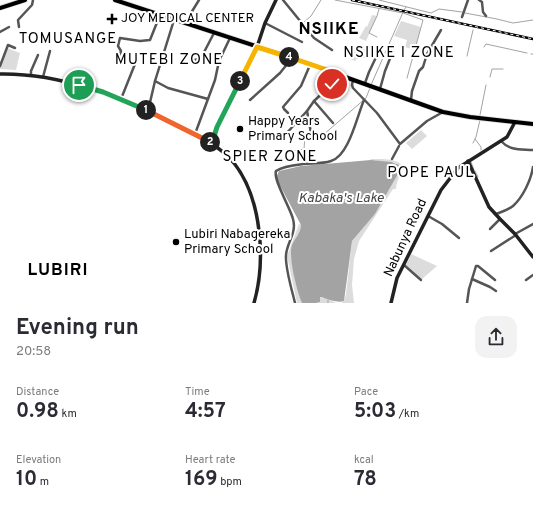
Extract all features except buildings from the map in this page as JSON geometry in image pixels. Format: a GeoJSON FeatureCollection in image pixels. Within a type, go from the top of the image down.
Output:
{"type":"FeatureCollection","features":[{"type":"Feature","properties":{"kind":"main road"},"geometry":{"type":"LineString","coordinates":[[0,8],[25,0]]}},
{"type":"Feature","properties":{"kind":"main road"},"geometry":{"type":"LineString","coordinates":[[115,0],[310,64],[443,112],[470,117],[533,124]]}},
{"type":"Feature","properties":{"kind":"main road"},"geometry":{"type":"LineString","coordinates":[[212,143],[217,127],[257,47],[265,23],[276,0]]}},
{"type":"Feature","properties":{"kind":"main road"},"geometry":{"type":"LineString","coordinates":[[0,74],[31,74],[86,87],[121,99],[196,134],[212,143],[226,155],[241,175],[249,191],[259,228],[260,264],[254,303]]}},
{"type":"Feature","properties":{"kind":"main road","name":"Nabunya Road"},"geometry":{"type":"LineString","coordinates":[[391,303],[395,285],[404,265],[427,216],[446,182],[456,170],[468,161],[501,141],[509,134],[515,122]]}},
{"type":"Feature","properties":{"kind":"main road"},"geometry":{"type":"LineString","coordinates":[[468,161],[486,202],[533,257]]}},
{"type":"Feature","properties":{"kind":"street"},"geometry":{"type":"LineString","coordinates":[[19,27],[18,20],[32,5],[33,0]]}},
{"type":"Feature","properties":{"kind":"street"},"geometry":{"type":"LineString","coordinates":[[188,24],[191,13],[199,0]]}},
{"type":"Feature","properties":{"kind":"street"},"geometry":{"type":"LineString","coordinates":[[282,0],[314,38],[332,50]]}},
{"type":"Feature","properties":{"kind":"street"},"geometry":{"type":"LineString","coordinates":[[463,14],[468,0]]}},
{"type":"Feature","properties":{"kind":"street"},"geometry":{"type":"LineString","coordinates":[[479,0],[482,2],[483,11],[486,16]]}},
{"type":"Feature","properties":{"kind":"street"},"geometry":{"type":"LineString","coordinates":[[119,57],[121,51],[118,46],[120,38],[149,41],[160,15]]}},
{"type":"Feature","properties":{"kind":"street"},"geometry":{"type":"LineString","coordinates":[[148,111],[155,81],[174,20]]}},
{"type":"Feature","properties":{"kind":"street"},"geometry":{"type":"LineString","coordinates":[[265,23],[302,42]]}},
{"type":"Feature","properties":{"kind":"street"},"geometry":{"type":"LineString","coordinates":[[0,32],[9,27]]}},
{"type":"Feature","properties":{"kind":"street"},"geometry":{"type":"LineString","coordinates":[[411,100],[412,91],[419,71],[423,67],[427,54],[441,30]]}},
{"type":"Feature","properties":{"kind":"street"},"geometry":{"type":"LineString","coordinates":[[191,61],[201,58],[214,32]]}},
{"type":"Feature","properties":{"kind":"street"},"geometry":{"type":"LineString","coordinates":[[196,134],[215,80],[219,61],[230,38]]}},
{"type":"Feature","properties":{"kind":"street"},"geometry":{"type":"LineString","coordinates":[[0,66],[8,45],[15,48]]}},
{"type":"Feature","properties":{"kind":"street"},"geometry":{"type":"LineString","coordinates":[[42,77],[50,51]]}},
{"type":"Feature","properties":{"kind":"street"},"geometry":{"type":"LineString","coordinates":[[365,84],[369,72],[380,51]]}},
{"type":"Feature","properties":{"kind":"street"},"geometry":{"type":"LineString","coordinates":[[380,89],[393,51]]}},
{"type":"Feature","properties":{"kind":"street"},"geometry":{"type":"LineString","coordinates":[[31,74],[38,55]]}},
{"type":"Feature","properties":{"kind":"street"},"geometry":{"type":"LineString","coordinates":[[250,100],[280,73],[292,58]]}},
{"type":"Feature","properties":{"kind":"street"},"geometry":{"type":"LineString","coordinates":[[121,99],[137,59]]}},
{"type":"Feature","properties":{"kind":"street"},"geometry":{"type":"LineString","coordinates":[[288,113],[284,107],[301,86],[310,64]]}},
{"type":"Feature","properties":{"kind":"street"},"geometry":{"type":"LineString","coordinates":[[284,136],[314,101],[332,84],[339,74]]}},
{"type":"Feature","properties":{"kind":"street"},"geometry":{"type":"LineString","coordinates":[[335,97],[346,77]]}},
{"type":"Feature","properties":{"kind":"street"},"geometry":{"type":"LineString","coordinates":[[353,79],[353,88],[380,116],[400,144],[427,121],[443,112]]}},
{"type":"Feature","properties":{"kind":"street"},"geometry":{"type":"LineString","coordinates":[[155,81],[168,88],[208,99]]}},
{"type":"Feature","properties":{"kind":"street"},"geometry":{"type":"LineString","coordinates":[[295,303],[286,265],[286,256],[294,232],[294,224],[291,210],[276,181],[276,171],[281,168],[327,162],[337,158],[345,148],[364,100]]}},
{"type":"Feature","properties":{"kind":"street"},"geometry":{"type":"LineString","coordinates":[[314,101],[333,123]]}},
{"type":"Feature","properties":{"kind":"street"},"geometry":{"type":"LineString","coordinates":[[307,111],[311,133]]}},
{"type":"Feature","properties":{"kind":"street"},"geometry":{"type":"LineString","coordinates":[[501,141],[506,146],[511,148],[533,150]]}},
{"type":"Feature","properties":{"kind":"street"},"geometry":{"type":"LineString","coordinates":[[392,159],[399,146]]}},
{"type":"Feature","properties":{"kind":"street"},"geometry":{"type":"LineString","coordinates":[[496,214],[509,208],[515,203],[524,190],[533,167]]}},
{"type":"Feature","properties":{"kind":"street"},"geometry":{"type":"LineString","coordinates":[[427,216],[442,224],[459,238]]}},
{"type":"Feature","properties":{"kind":"street"},"geometry":{"type":"LineString","coordinates":[[490,229],[500,219]]}},
{"type":"Feature","properties":{"kind":"street"},"geometry":{"type":"LineString","coordinates":[[491,251],[533,224]]}},
{"type":"Feature","properties":{"kind":"street"},"geometry":{"type":"LineString","coordinates":[[404,265],[421,280]]}},
{"type":"Feature","properties":{"kind":"street"},"geometry":{"type":"LineString","coordinates":[[467,303],[472,279],[477,266],[495,280]]}},
{"type":"Feature","properties":{"kind":"street"},"geometry":{"type":"LineString","coordinates":[[526,280],[533,275]]}},
{"type":"Feature","properties":{"kind":"street"},"geometry":{"type":"LineString","coordinates":[[472,279],[490,286],[496,291]]}},
{"type":"Feature","properties":{"kind":"shaded area"},"geometry":{"type":"Polygon","coordinates":[[[372,15],[377,16],[366,41],[359,38],[366,26],[367,27],[372,15]]]}},
{"type":"Feature","properties":{"kind":"shaded area"},"geometry":{"type":"Polygon","coordinates":[[[401,21],[421,27],[415,50],[405,47],[407,40],[394,36],[401,21]]]}},
{"type":"Feature","properties":{"kind":"shaded area"},"geometry":{"type":"Polygon","coordinates":[[[356,45],[368,51],[365,58],[358,58],[355,61],[350,59],[356,45]]]}},
{"type":"Feature","properties":{"kind":"shaded area"},"geometry":{"type":"Polygon","coordinates":[[[7,48],[20,53],[16,70],[0,69],[0,65],[7,48]]]}},
{"type":"Feature","properties":{"kind":"shaded area"},"geometry":{"type":"Polygon","coordinates":[[[421,130],[427,136],[412,149],[406,143],[421,130]]]}},
{"type":"Feature","properties":{"kind":"shaded area"},"geometry":{"type":"Polygon","coordinates":[[[388,159],[396,161],[402,165],[402,168],[396,189],[393,189],[359,241],[354,259],[352,285],[354,303],[341,303],[344,301],[346,294],[352,241],[375,214],[398,174],[396,163],[370,160],[388,159]]]}},
{"type":"Feature","properties":{"kind":"shaded area"},"geometry":{"type":"Polygon","coordinates":[[[299,224],[303,225],[291,256],[295,280],[302,303],[297,303],[287,256],[299,224]]]}},
{"type":"Feature","properties":{"kind":"shaded area"},"geometry":{"type":"Polygon","coordinates":[[[411,254],[437,266],[422,279],[406,265],[411,254]]]}},
{"type":"Feature","properties":{"kind":"shaded area"},"geometry":{"type":"Polygon","coordinates":[[[320,297],[324,297],[336,303],[316,303],[320,302],[320,297]]]}},
{"type":"Feature","properties":{"kind":"water","name":"Kabaka's Lake"},"geometry":{"type":"Polygon","coordinates":[[[371,160],[391,162],[399,165],[398,174],[375,214],[352,241],[344,301],[330,300],[320,297],[320,302],[302,303],[291,257],[292,245],[299,233],[301,225],[276,178],[279,171],[301,166],[371,160]]]}},
{"type":"Feature","properties":{"kind":"waterway"},"geometry":{"type":"LineString","coordinates":[[303,23],[311,16],[321,0]]}},
{"type":"Feature","properties":{"kind":"waterway"},"geometry":{"type":"LineString","coordinates":[[335,0],[403,13],[423,20],[407,78]]}},
{"type":"Feature","properties":{"kind":"waterway"},"geometry":{"type":"LineString","coordinates":[[379,0],[431,13],[439,9],[462,12]]}},
{"type":"Feature","properties":{"kind":"waterway"},"geometry":{"type":"LineString","coordinates":[[371,85],[406,7]]}},
{"type":"Feature","properties":{"kind":"waterway"},"geometry":{"type":"LineString","coordinates":[[377,37],[369,33],[379,9]]}},
{"type":"Feature","properties":{"kind":"waterway"},"geometry":{"type":"LineString","coordinates":[[465,13],[513,23],[533,20]]}},
{"type":"Feature","properties":{"kind":"waterway"},"geometry":{"type":"LineString","coordinates":[[467,56],[473,30]]}},
{"type":"Feature","properties":{"kind":"waterway"},"geometry":{"type":"LineString","coordinates":[[484,47],[486,44],[527,53]]}},
{"type":"Feature","properties":{"kind":"waterway"},"geometry":{"type":"LineString","coordinates":[[490,77],[492,69],[503,69]]}},
{"type":"Feature","properties":{"kind":"waterway"},"geometry":{"type":"LineString","coordinates":[[480,115],[486,85]]}},
{"type":"Feature","properties":{"kind":"waterway"},"geometry":{"type":"LineString","coordinates":[[292,151],[304,149],[306,137],[313,134],[323,135],[366,98],[370,88]]}},
{"type":"Feature","properties":{"kind":"waterway"},"geometry":{"type":"LineString","coordinates":[[473,143],[480,120]]}},
{"type":"Feature","properties":{"kind":"waterway"},"geometry":{"type":"LineString","coordinates":[[475,139],[481,147],[481,150]]}},
{"type":"Feature","properties":{"kind":"waterway"},"geometry":{"type":"LineString","coordinates":[[471,162],[474,170]]}},
{"type":"Feature","properties":{"kind":"waterway"},"geometry":{"type":"LineString","coordinates":[[475,171],[478,177]]}},
{"type":"Feature","properties":{"kind":"railway"},"geometry":{"type":"LineString","coordinates":[[352,0],[533,39]]}},
{"type":"Feature","properties":{"kind":"place","name":"JOY MEDICAL CENTER"},"geometry":{"type":"Point","coordinates":[112,19]}},
{"type":"Feature","properties":{"kind":"place","name":"Happy Years Primary School"},"geometry":{"type":"Point","coordinates":[240,129]}},
{"type":"Feature","properties":{"kind":"place","name":"Lubiri Nabagereka Primary School"},"geometry":{"type":"Point","coordinates":[176,242]}},
{"type":"Feature","properties":{"kind":"district","name":"NSIIKE"},"geometry":{"type":"Point","coordinates":[329,30]}},
{"type":"Feature","properties":{"kind":"district","name":"TOMUSANGE"},"geometry":{"type":"Point","coordinates":[68,39]}},
{"type":"Feature","properties":{"kind":"district","name":"NSIIKE I ZONE"},"geometry":{"type":"Point","coordinates":[399,53]}},
{"type":"Feature","properties":{"kind":"district","name":"MUTEBI ZONE"},"geometry":{"type":"Point","coordinates":[169,60]}},
{"type":"Feature","properties":{"kind":"district","name":"SPIER ZONE"},"geometry":{"type":"Point","coordinates":[270,157]}},
{"type":"Feature","properties":{"kind":"district","name":"POPE PAUL"},"geometry":{"type":"Point","coordinates":[431,173]}},
{"type":"Feature","properties":{"kind":"district","name":"LUBIRI"},"geometry":{"type":"Point","coordinates":[58,271]}},
{"type":"Feature","properties":{"kind":"route"},"geometry":{"type":"LineString","coordinates":[[79,85],[103,92],[148,111],[212,143],[217,127],[257,47],[339,74],[332,84]]}}]}
